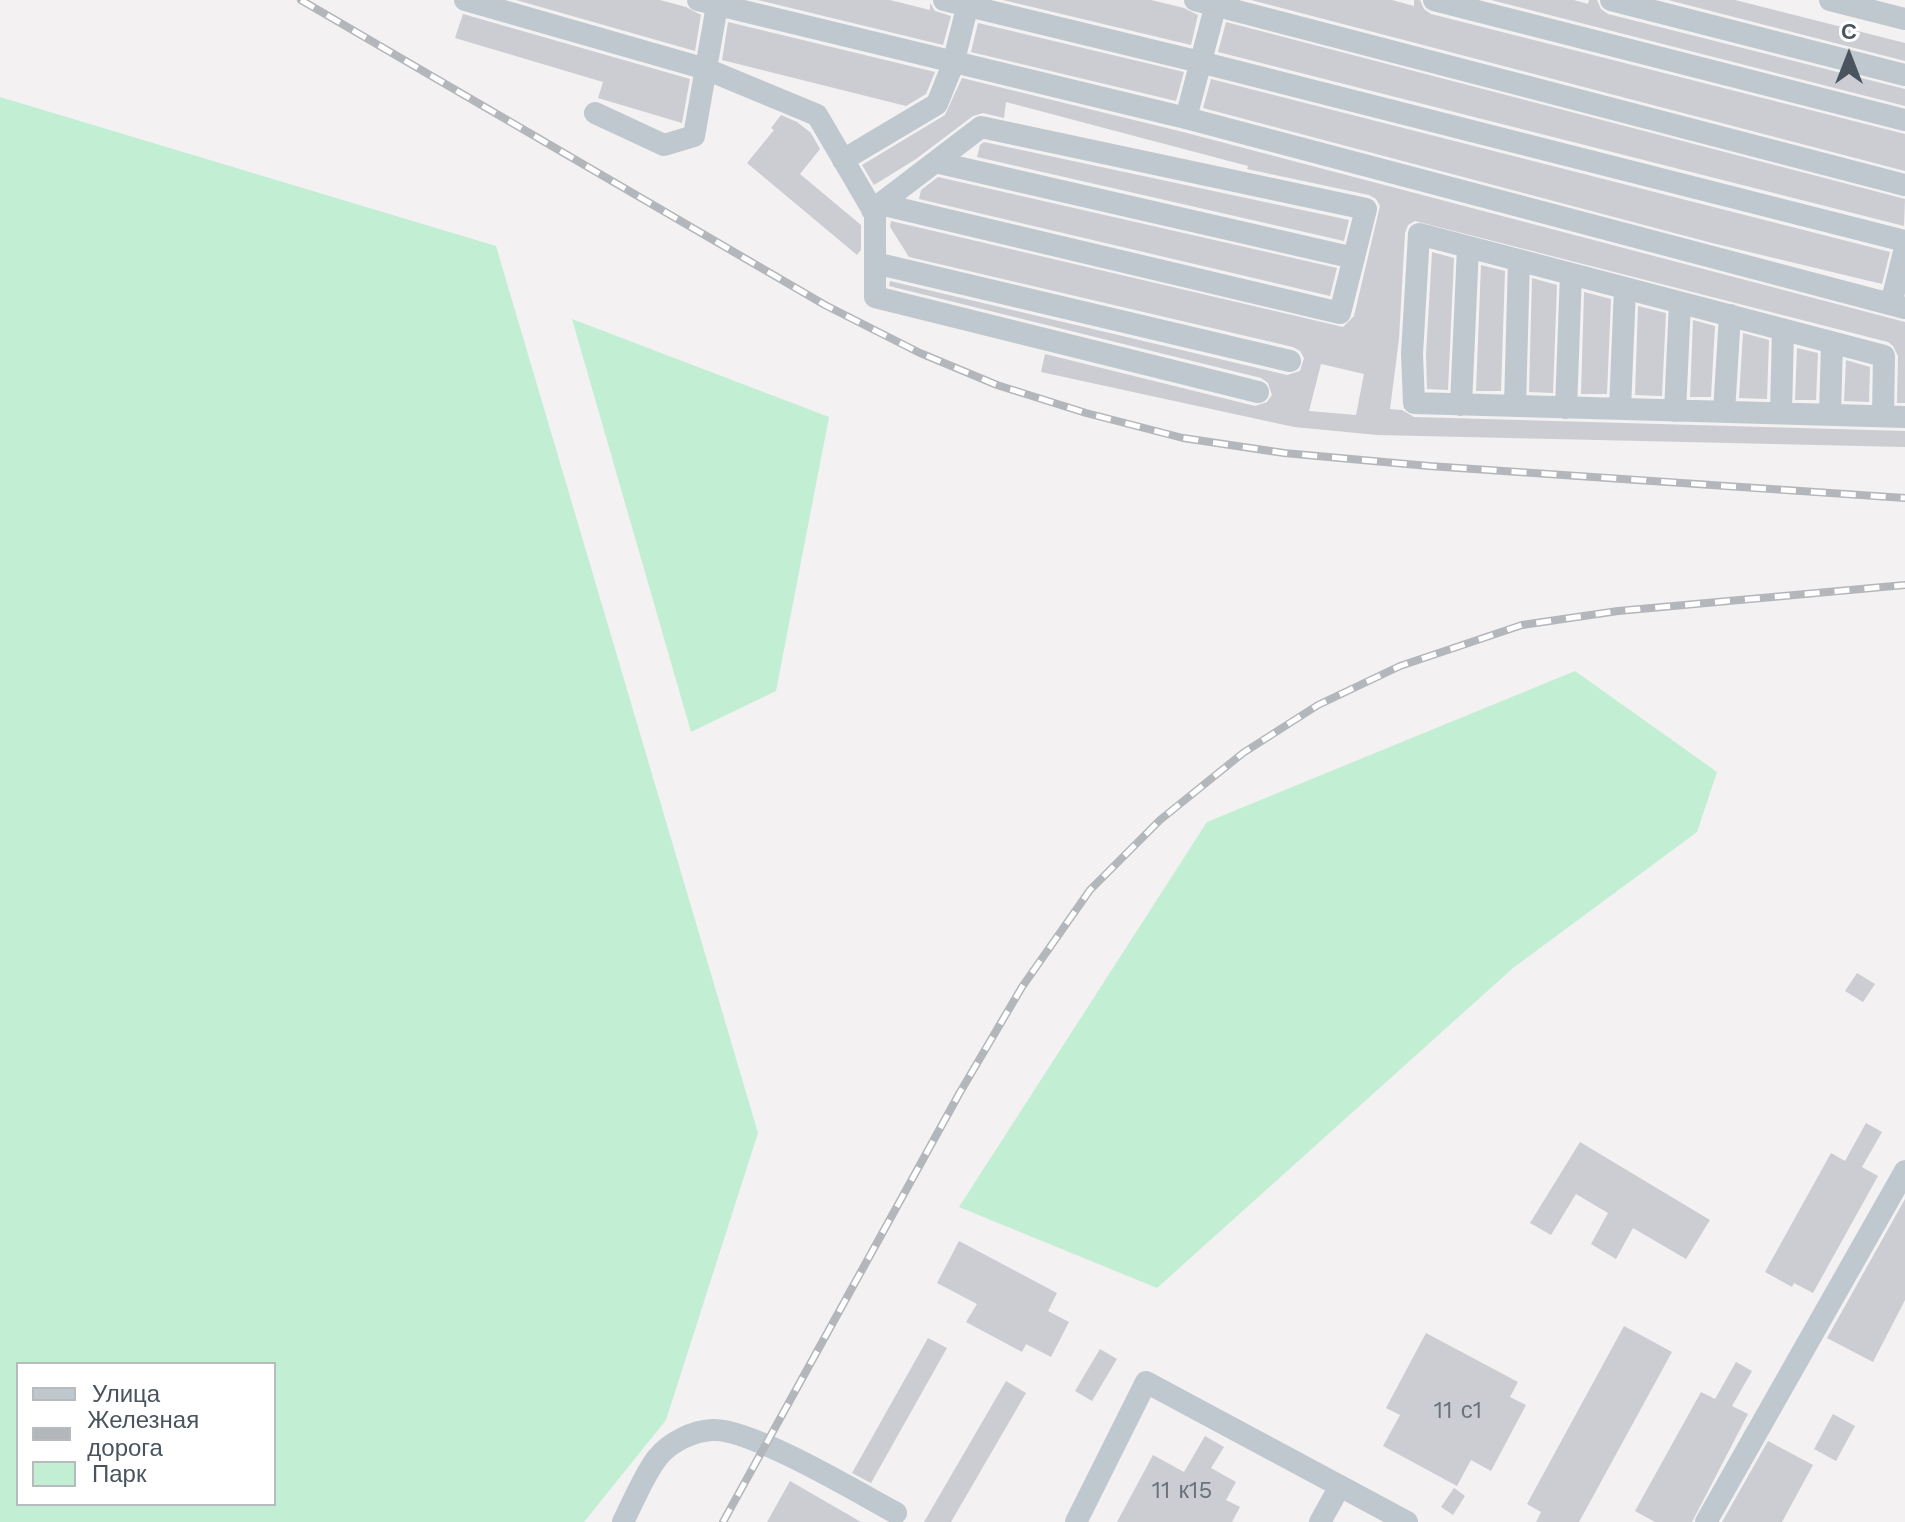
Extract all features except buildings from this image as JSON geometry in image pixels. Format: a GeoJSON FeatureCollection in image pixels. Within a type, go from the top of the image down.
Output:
{"type":"FeatureCollection","features":[{"type":"Feature","properties":{"kind":"street"},"geometry":{"type":"LineString","coordinates":[[465,0],[706,69],[817,115],[843,160],[876,207],[1340,313],[1366,209],[981,127],[876,207],[875,297],[1258,392]]}},
{"type":"Feature","properties":{"kind":"street"},"geometry":{"type":"LineString","coordinates":[[944,0],[969,3],[1905,241]]}},
{"type":"Feature","properties":{"kind":"street"},"geometry":{"type":"LineString","coordinates":[[1434,0],[1905,120]]}},
{"type":"Feature","properties":{"kind":"street"},"geometry":{"type":"LineString","coordinates":[[1611,0],[1905,75]]}},
{"type":"Feature","properties":{"kind":"street"},"geometry":{"type":"LineString","coordinates":[[1830,0],[1905,19]]}},
{"type":"Feature","properties":{"kind":"street"},"geometry":{"type":"LineString","coordinates":[[595,113],[664,145],[694,136],[706,69],[711,2],[953,64],[1186,118],[1898,306],[1905,248]]}},
{"type":"Feature","properties":{"kind":"street"},"geometry":{"type":"LineString","coordinates":[[1186,118],[1200,62],[1209,2],[1905,185]]}},
{"type":"Feature","properties":{"kind":"street"},"geometry":{"type":"LineString","coordinates":[[843,160],[937,104],[953,64],[969,3]]}},
{"type":"Feature","properties":{"kind":"street"},"geometry":{"type":"LineString","coordinates":[[935,162],[1354,258]]}},
{"type":"Feature","properties":{"kind":"street"},"geometry":{"type":"LineString","coordinates":[[1419,234],[1468,247],[1884,356],[1894,416],[1414,403],[1412,354],[1419,234]]}},
{"type":"Feature","properties":{"kind":"street"},"geometry":{"type":"LineString","coordinates":[[1461,405],[1468,247]]}},
{"type":"Feature","properties":{"kind":"street"},"geometry":{"type":"LineString","coordinates":[[1515,406],[1519,260]]}},
{"type":"Feature","properties":{"kind":"street"},"geometry":{"type":"LineString","coordinates":[[875,263],[1290,361]]}},
{"type":"Feature","properties":{"kind":"street"},"geometry":{"type":"LineString","coordinates":[[1566,408],[1571,274]]}},
{"type":"Feature","properties":{"kind":"street"},"geometry":{"type":"LineString","coordinates":[[1620,409],[1625,288]]}},
{"type":"Feature","properties":{"kind":"street"},"geometry":{"type":"LineString","coordinates":[[1675,411],[1680,303]]}},
{"type":"Feature","properties":{"kind":"street"},"geometry":{"type":"LineString","coordinates":[[1724,412],[1730,315]]}},
{"type":"Feature","properties":{"kind":"street"},"geometry":{"type":"LineString","coordinates":[[1781,413],[1783,330]]}},
{"type":"Feature","properties":{"kind":"street"},"geometry":{"type":"LineString","coordinates":[[1830,415],[1832,343]]}},
{"type":"Feature","properties":{"kind":"street"},"geometry":{"type":"LineString","coordinates":[[1706,1522],[1905,1171]]}},
{"type":"Feature","properties":{"kind":"street"},"geometry":{"type":"LineString","coordinates":[[1076,1522],[1146,1382],[1407,1522]]}},
{"type":"Feature","properties":{"kind":"street"},"geometry":{"type":"LineString","coordinates":[[623,1522],[657,1457],[682,1438],[713,1429],[753,1439],[803,1462],[896,1513]]}},
{"type":"Feature","properties":{"kind":"street"},"geometry":{"type":"LineString","coordinates":[[1320,1522],[1340,1486]]}},
{"type":"Feature","properties":{"kind":"green space"},"geometry":{"type":"Polygon","coordinates":[[[0,97],[496,246],[758,1133],[666,1420],[584,1522],[0,1522],[0,97]]]}},
{"type":"Feature","properties":{"kind":"green space"},"geometry":{"type":"Polygon","coordinates":[[[572,319],[829,417],[776,691],[691,732],[572,319]]]}},
{"type":"Feature","properties":{"kind":"green space"},"geometry":{"type":"Polygon","coordinates":[[[1575,671],[1717,772],[1697,832],[1513,968],[1157,1288],[959,1207],[1207,822],[1575,671]]]}},
{"type":"Feature","properties":{"kind":"railway"},"geometry":{"type":"LineString","coordinates":[[301,0],[825,305],[920,353],[997,385],[1086,413],[1183,438],[1284,453],[1429,466],[1905,498]]}},
{"type":"Feature","properties":{"kind":"railway"},"geometry":{"type":"LineString","coordinates":[[723,1522],[959,1094],[1022,987],[1090,890],[1160,820],[1243,753],[1318,705],[1400,666],[1522,625],[1618,611],[1905,585]]}}]}
